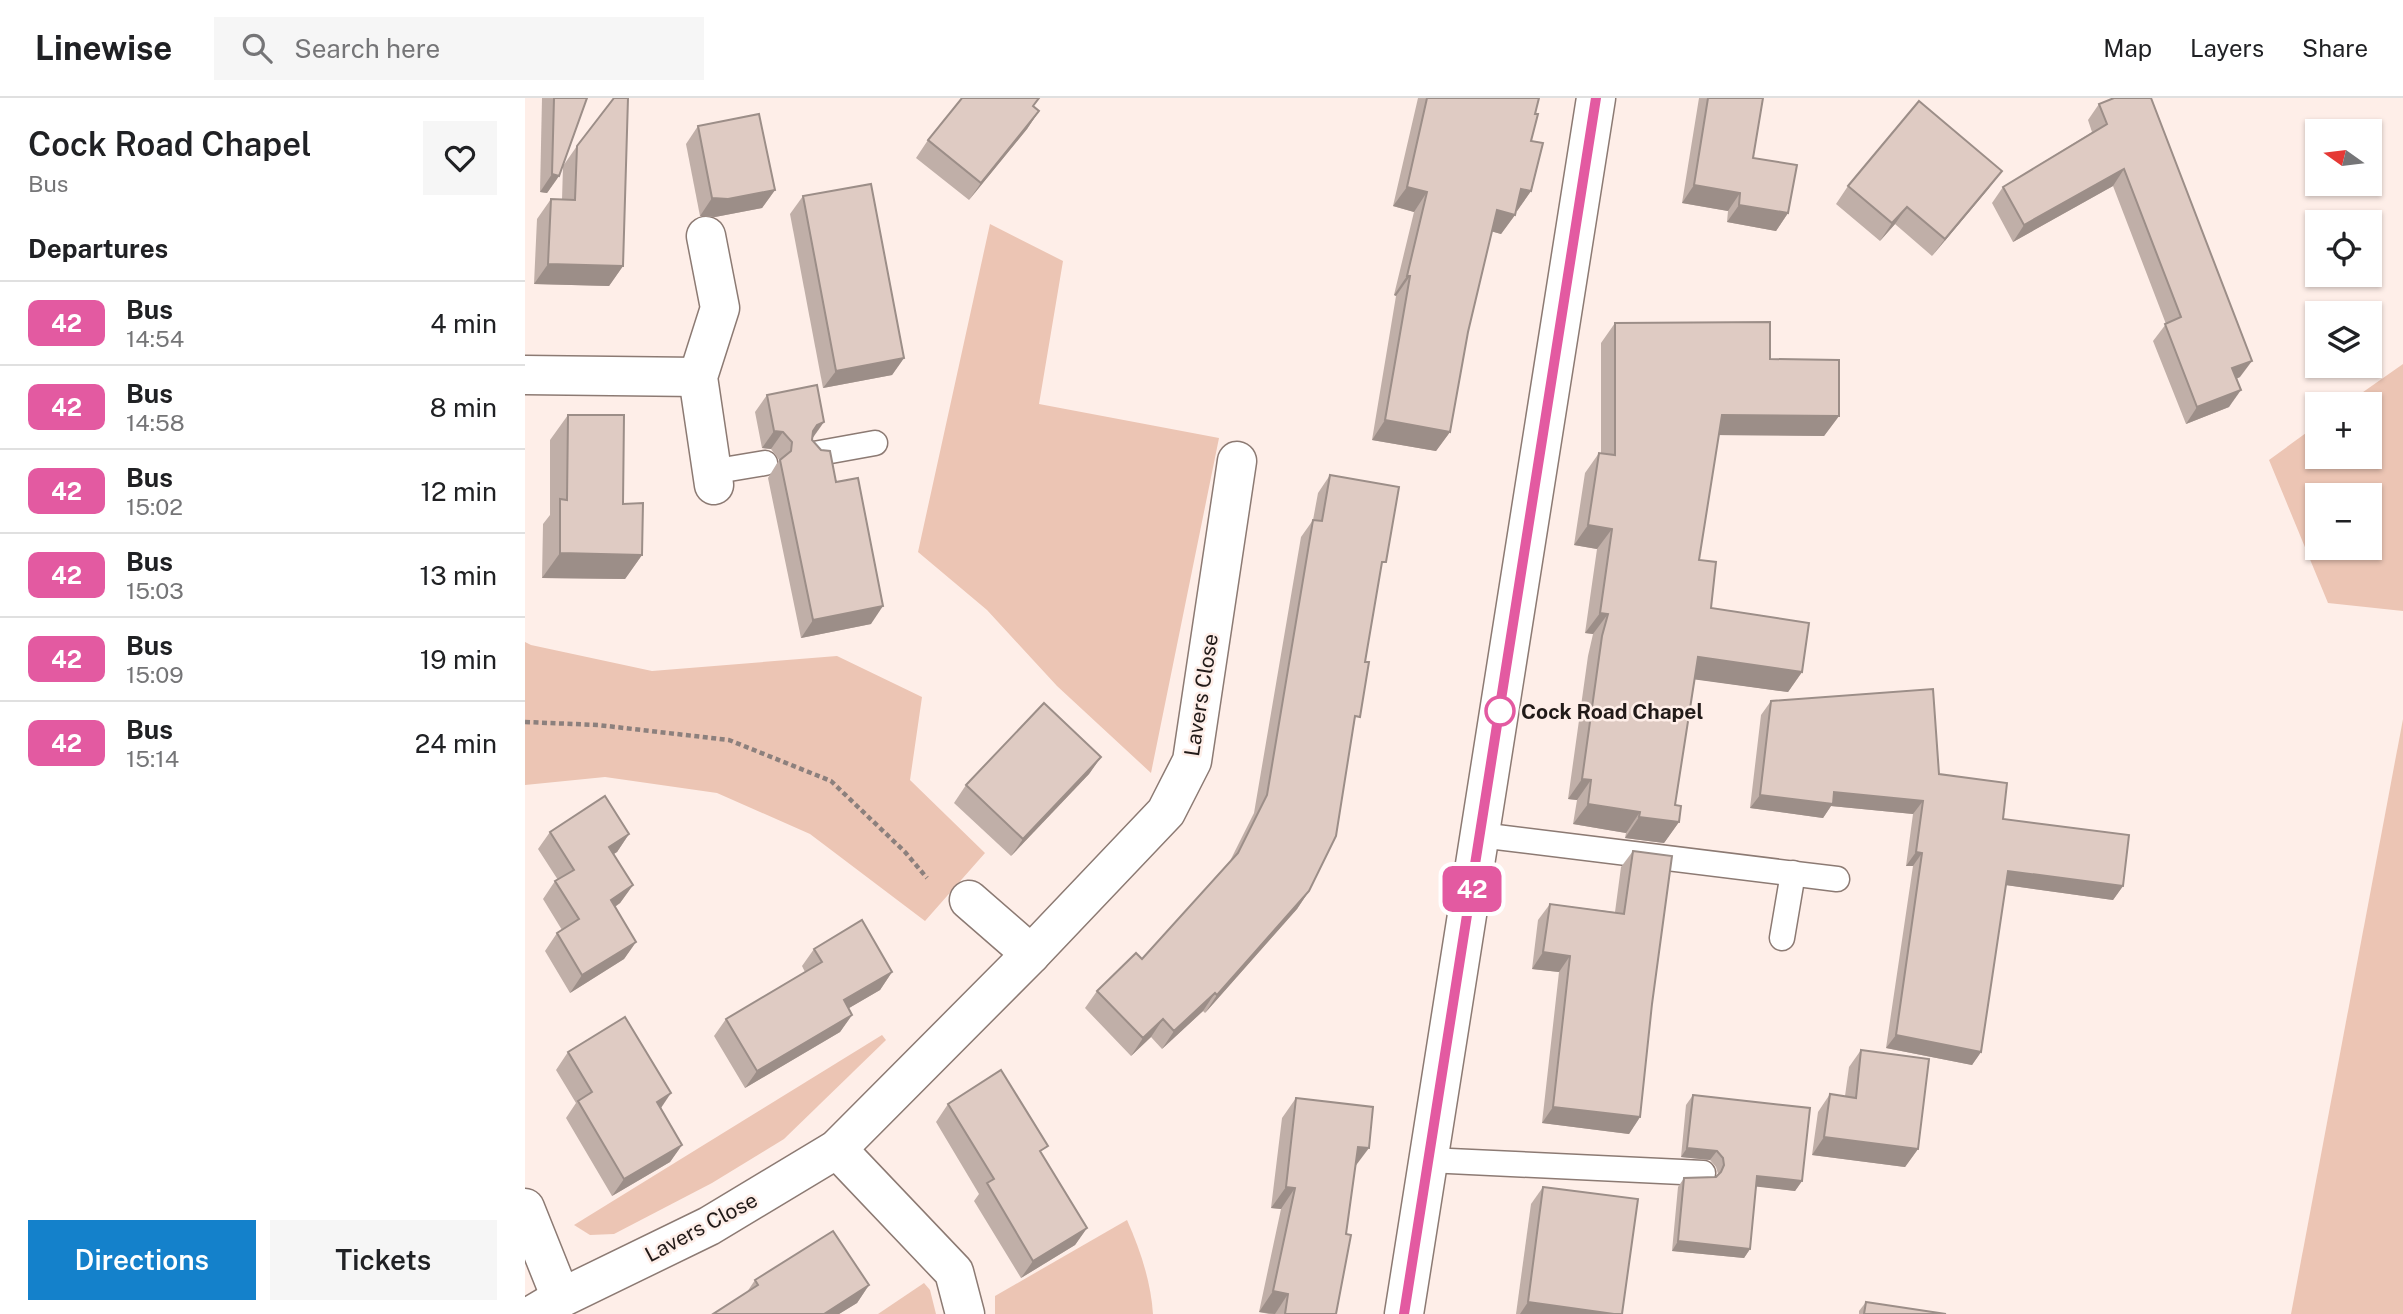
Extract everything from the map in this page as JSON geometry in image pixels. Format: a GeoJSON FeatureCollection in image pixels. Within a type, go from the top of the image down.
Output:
{"type":"FeatureCollection","features":[{"type":"Feature","properties":{"kind":"street"},"geometry":{"type":"LineString","coordinates":[[1404,1314],[1596,98]]}},
{"type":"Feature","properties":{"kind":"street"},"geometry":{"type":"LineString","coordinates":[[706,236],[720,308],[698,376],[713,478]]}},
{"type":"Feature","properties":{"kind":"street"},"geometry":{"type":"LineString","coordinates":[[525,375],[698,376]]}},
{"type":"Feature","properties":{"kind":"street","name":"Lavers Close"},"geometry":{"type":"LineString","coordinates":[[525,1208],[548,1306],[709,1226],[837,1149],[1031,954],[1166,812],[1192,761],[1237,461]]}},
{"type":"Feature","properties":{"kind":"street"},"geometry":{"type":"LineString","coordinates":[[969,900],[1031,954]]}},
{"type":"Feature","properties":{"kind":"street"},"geometry":{"type":"LineString","coordinates":[[837,1149],[954,1272],[965,1314]]}},
{"type":"Feature","properties":{"kind":"lane"},"geometry":{"type":"LineString","coordinates":[[814,454],[875,443]]}},
{"type":"Feature","properties":{"kind":"lane"},"geometry":{"type":"LineString","coordinates":[[713,478],[765,463]]}},
{"type":"Feature","properties":{"kind":"lane"},"geometry":{"type":"LineString","coordinates":[[1480,835],[1837,879]]}},
{"type":"Feature","properties":{"kind":"lane"},"geometry":{"type":"LineString","coordinates":[[1782,939],[1793,873]]}},
{"type":"Feature","properties":{"kind":"lane"},"geometry":{"type":"LineString","coordinates":[[1428,1160],[1703,1173]]}},
{"type":"Feature","properties":{"kind":"path"},"geometry":{"type":"LineString","coordinates":[[525,722],[598,725],[729,740],[831,781],[905,852],[942,897],[969,900]]}},
{"type":"Feature","properties":{"kind":"shaded area"},"geometry":{"type":"Polygon","coordinates":[[[990,224],[1063,261],[1039,404],[1219,438],[1151,773],[1057,686],[987,610],[918,552],[990,224]]]}},
{"type":"Feature","properties":{"kind":"shaded area"},"geometry":{"type":"Polygon","coordinates":[[[2403,364],[2403,611],[2328,603],[2310,560],[2382,560],[2382,483],[2305,483],[2305,547],[2269,460],[2305,434],[2305,469],[2382,469],[2382,392],[2363,392],[2403,364]]]}},
{"type":"Feature","properties":{"kind":"shaded area"},"geometry":{"type":"Polygon","coordinates":[[[525,642],[652,671],[837,656],[922,697],[910,780],[985,853],[925,921],[810,834],[717,793],[605,777],[525,785],[525,642]]]}},
{"type":"Feature","properties":{"kind":"shaded area"},"geometry":{"type":"Polygon","coordinates":[[[2403,719],[2403,1314],[2291,1314],[2403,719]]]}},
{"type":"Feature","properties":{"kind":"shaded area"},"geometry":{"type":"Polygon","coordinates":[[[882,1035],[886,1040],[784,1139],[712,1183],[614,1234],[590,1235],[574,1225],[882,1035]]]}},
{"type":"Feature","properties":{"kind":"shaded area"},"geometry":{"type":"Polygon","coordinates":[[[1127,1220],[1144,1266],[1153,1314],[995,1314],[995,1296],[1127,1220]]]}},
{"type":"Feature","properties":{"kind":"shaded area"},"geometry":{"type":"Polygon","coordinates":[[[924,1283],[930,1290],[936,1314],[878,1314],[924,1283]]]}},
{"type":"Feature","properties":{"kind":"building"},"geometry":{"type":"Polygon","coordinates":[[[554,98],[587,98],[559,176],[552,174],[554,98]]]}},
{"type":"Feature","properties":{"kind":"building"},"geometry":{"type":"Polygon","coordinates":[[[614,98],[628,98],[623,266],[548,264],[551,199],[575,200],[577,146],[614,98]]]}},
{"type":"Feature","properties":{"kind":"building"},"geometry":{"type":"Polygon","coordinates":[[[962,98],[1039,98],[1033,106],[1039,111],[981,183],[928,140],[962,98]]]}},
{"type":"Feature","properties":{"kind":"building"},"geometry":{"type":"Polygon","coordinates":[[[1427,98],[1539,98],[1531,141],[1543,143],[1531,191],[1521,189],[1515,215],[1497,210],[1468,332],[1450,432],[1385,420],[1410,276],[1407,276],[1427,192],[1407,187],[1427,98]]]}},
{"type":"Feature","properties":{"kind":"building"},"geometry":{"type":"Polygon","coordinates":[[[1708,98],[1763,98],[1753,158],[1797,165],[1788,213],[1739,205],[1740,193],[1694,185],[1708,98]]]}},
{"type":"Feature","properties":{"kind":"building"},"geometry":{"type":"Polygon","coordinates":[[[2114,98],[2151,98],[2252,361],[2232,368],[2241,390],[2197,407],[2165,324],[2181,317],[2124,169],[2024,225],[2003,187],[2107,124],[2099,104],[2114,98]]]}},
{"type":"Feature","properties":{"kind":"building"},"geometry":{"type":"Polygon","coordinates":[[[1919,101],[2002,171],[1945,239],[1907,207],[1892,223],[1848,186],[1919,101]]]}},
{"type":"Feature","properties":{"kind":"building"},"geometry":{"type":"Polygon","coordinates":[[[759,114],[775,190],[728,199],[712,198],[698,126],[759,114]]]}},
{"type":"Feature","properties":{"kind":"building"},"geometry":{"type":"Polygon","coordinates":[[[871,184],[904,358],[836,371],[803,196],[871,184]]]}},
{"type":"Feature","properties":{"kind":"building"},"geometry":{"type":"Polygon","coordinates":[[[1770,322],[1770,359],[1839,360],[1839,416],[1722,415],[1699,560],[1716,562],[1711,608],[1809,623],[1802,672],[1698,657],[1675,805],[1681,806],[1679,822],[1639,817],[1640,812],[1588,804],[1591,780],[1582,779],[1602,636],[1608,614],[1600,613],[1612,529],[1588,525],[1599,453],[1615,455],[1615,323],[1770,322]]]}},
{"type":"Feature","properties":{"kind":"building"},"geometry":{"type":"Polygon","coordinates":[[[817,385],[824,422],[817,425],[813,431],[812,440],[821,450],[830,451],[836,482],[858,478],[883,606],[813,620],[780,460],[791,451],[792,442],[783,432],[774,431],[767,395],[817,385]]]}},
{"type":"Feature","properties":{"kind":"building"},"geometry":{"type":"Polygon","coordinates":[[[568,415],[624,415],[623,504],[643,503],[642,555],[560,553],[560,499],[567,500],[568,415]]]}},
{"type":"Feature","properties":{"kind":"building"},"geometry":{"type":"Polygon","coordinates":[[[1330,475],[1399,487],[1386,562],[1382,562],[1365,662],[1369,662],[1360,717],[1355,716],[1336,836],[1309,891],[1217,995],[1215,993],[1174,1031],[1163,1019],[1143,1038],[1097,991],[1136,953],[1142,959],[1238,853],[1267,795],[1313,520],[1322,521],[1330,475]]]}},
{"type":"Feature","properties":{"kind":"building"},"geometry":{"type":"Polygon","coordinates":[[[1933,689],[1939,774],[2007,783],[2003,819],[2129,835],[2123,886],[2008,871],[1981,1052],[1896,1035],[1922,853],[1916,852],[1923,801],[1834,792],[1833,804],[1760,795],[1771,701],[1933,689]]]}},
{"type":"Feature","properties":{"kind":"building"},"geometry":{"type":"Polygon","coordinates":[[[1044,703],[1101,757],[1023,839],[966,785],[1044,703]]]}},
{"type":"Feature","properties":{"kind":"building"},"geometry":{"type":"Polygon","coordinates":[[[605,796],[629,834],[609,847],[633,885],[611,900],[636,942],[582,975],[557,933],[579,919],[555,881],[574,870],[550,832],[605,796]]]}},
{"type":"Feature","properties":{"kind":"building"},"geometry":{"type":"Polygon","coordinates":[[[1633,851],[1672,856],[1640,1117],[1553,1107],[1570,956],[1543,952],[1550,904],[1624,914],[1633,851]]]}},
{"type":"Feature","properties":{"kind":"building"},"geometry":{"type":"Polygon","coordinates":[[[862,920],[892,972],[844,1000],[852,1015],[757,1071],[726,1019],[822,962],[814,949],[862,920]]]}},
{"type":"Feature","properties":{"kind":"building"},"geometry":{"type":"Polygon","coordinates":[[[625,1017],[671,1093],[657,1102],[682,1145],[624,1179],[578,1101],[592,1092],[568,1052],[625,1017]]]}},
{"type":"Feature","properties":{"kind":"building"},"geometry":{"type":"Polygon","coordinates":[[[1861,1050],[1929,1059],[1918,1149],[1824,1137],[1830,1094],[1856,1098],[1861,1050]]]}},
{"type":"Feature","properties":{"kind":"building"},"geometry":{"type":"Polygon","coordinates":[[[1001,1070],[1048,1146],[1040,1151],[1087,1228],[1033,1261],[987,1183],[994,1179],[948,1104],[1001,1070]]]}},
{"type":"Feature","properties":{"kind":"building"},"geometry":{"type":"Polygon","coordinates":[[[1693,1095],[1810,1108],[1802,1181],[1757,1176],[1750,1249],[1678,1241],[1684,1178],[1716,1177],[1724,1165],[1723,1158],[1717,1151],[1687,1148],[1693,1095]]]}},
{"type":"Feature","properties":{"kind":"building"},"geometry":{"type":"Polygon","coordinates":[[[1296,1098],[1373,1107],[1369,1148],[1358,1147],[1346,1234],[1351,1235],[1336,1314],[1285,1314],[1288,1294],[1273,1291],[1295,1188],[1286,1187],[1296,1098]]]}},
{"type":"Feature","properties":{"kind":"building"},"geometry":{"type":"Polygon","coordinates":[[[1543,1187],[1638,1199],[1622,1314],[1528,1302],[1543,1187]]]}},
{"type":"Feature","properties":{"kind":"building"},"geometry":{"type":"Polygon","coordinates":[[[833,1231],[869,1285],[824,1314],[713,1314],[758,1285],[755,1280],[833,1231]]]}},
{"type":"Feature","properties":{"kind":"building"},"geometry":{"type":"Polygon","coordinates":[[[1866,1302],[1946,1314],[1864,1314],[1866,1302]]]}},
{"type":"Feature","properties":{"kind":"bus line","name":"42"},"geometry":{"type":"LineString","coordinates":[[1404,1314],[1596,98]]}},
{"type":"Feature","properties":{"kind":"place","name":"Cock Road Chapel"},"geometry":{"type":"Point","coordinates":[1500,711]}}]}
